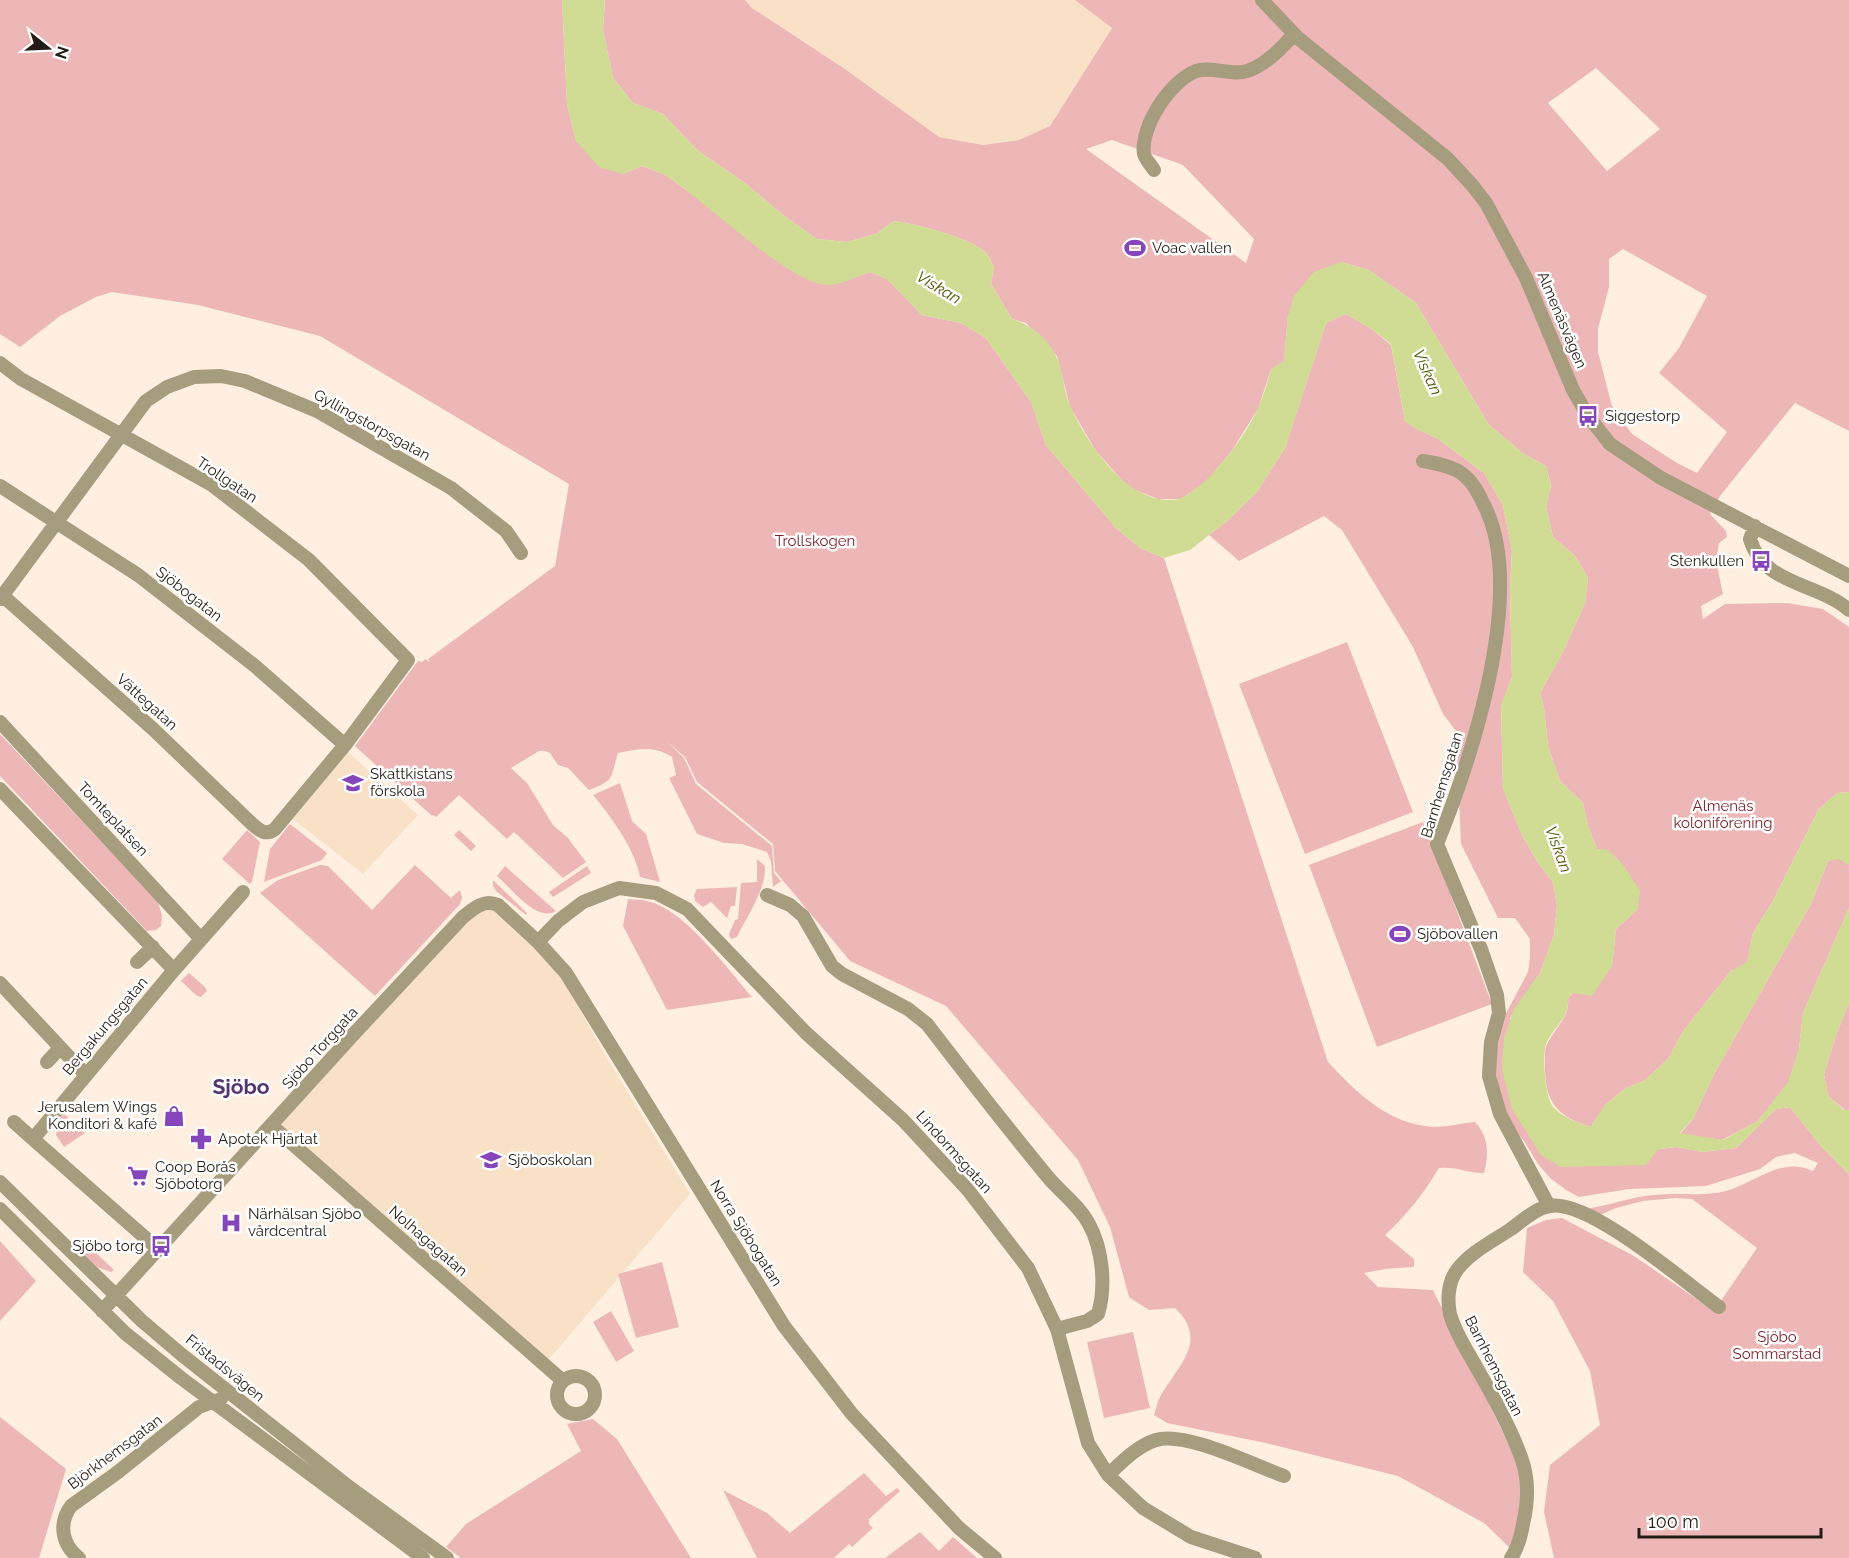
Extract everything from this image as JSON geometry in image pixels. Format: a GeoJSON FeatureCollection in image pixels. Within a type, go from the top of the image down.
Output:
{"type":"FeatureCollection","features":[{"type":"Feature","properties":{"kind":"street","name":"Almenäsvägen"},"geometry":{"type":"LineString","coordinates":[[1262,0],[1294,34],[1448,159],[1486,203],[1526,278],[1573,390],[1588,416],[1610,444],[1660,478],[1849,576]]}},
{"type":"Feature","properties":{"kind":"street"},"geometry":{"type":"LineString","coordinates":[[1154,170],[1144,156],[1146,132],[1159,104],[1182,80],[1197,71],[1246,72],[1263,62],[1294,34]]}},
{"type":"Feature","properties":{"kind":"street","name":"Trollgatan"},"geometry":{"type":"LineString","coordinates":[[0,363],[21,379],[212,485],[309,560],[408,660],[345,746]]}},
{"type":"Feature","properties":{"kind":"street","name":"Gyllingstorpsgatan"},"geometry":{"type":"LineString","coordinates":[[2,597],[134,414],[146,401],[166,387],[194,377],[221,376],[245,381],[317,411],[452,488],[506,531],[521,553]]}},
{"type":"Feature","properties":{"kind":"street","name":"Barnhemsgatan"},"geometry":{"type":"LineString","coordinates":[[1423,461],[1457,471],[1470,480],[1491,516],[1499,562],[1499,604],[1495,645],[1483,704],[1467,762],[1437,844],[1481,949],[1497,995],[1499,1012],[1491,1042],[1489,1076],[1500,1114],[1549,1206],[1542,1208],[1496,1239],[1462,1265],[1456,1271],[1449,1294],[1450,1314],[1456,1331],[1493,1399],[1521,1458],[1527,1498],[1518,1556]]}},
{"type":"Feature","properties":{"kind":"street","name":"Sjöbogatan"},"geometry":{"type":"LineString","coordinates":[[0,486],[147,582],[255,666],[345,746]]}},
{"type":"Feature","properties":{"kind":"street"},"geometry":{"type":"LineString","coordinates":[[1755,526],[1750,539],[1761,561],[1780,576],[1832,599],[1849,610]]}},
{"type":"Feature","properties":{"kind":"street","name":"Vättegatan"},"geometry":{"type":"LineString","coordinates":[[2,597],[153,729],[250,822],[267,833],[275,829],[345,746]]}},
{"type":"Feature","properties":{"kind":"street","name":"Tomteplatsen"},"geometry":{"type":"LineString","coordinates":[[0,722],[201,939]]}},
{"type":"Feature","properties":{"kind":"street"},"geometry":{"type":"LineString","coordinates":[[0,789],[174,969]]}},
{"type":"Feature","properties":{"kind":"street","name":"Lindormsgatan"},"geometry":{"type":"LineString","coordinates":[[538,942],[558,921],[583,902],[619,888],[656,893],[687,909],[806,1033],[903,1120],[968,1190],[1028,1268],[1057,1329],[1088,1443],[1108,1475],[1143,1508],[1191,1537],[1256,1558]]}},
{"type":"Feature","properties":{"kind":"street","name":"Bergakungsgatan"},"geometry":{"type":"LineString","coordinates":[[33,1139],[174,969],[243,892]]}},
{"type":"Feature","properties":{"kind":"street"},"geometry":{"type":"LineString","coordinates":[[767,895],[790,905],[803,916],[832,966],[842,974],[908,1009],[927,1024],[1049,1178],[1078,1208],[1090,1226],[1100,1256],[1103,1297],[1098,1314],[1087,1321],[1057,1329]]}},
{"type":"Feature","properties":{"kind":"street","name":"Sjöbo Torggata"},"geometry":{"type":"LineString","coordinates":[[102,1311],[463,916],[483,903],[498,905]]}},
{"type":"Feature","properties":{"kind":"street","name":"Norra Sjöbogatan"},"geometry":{"type":"LineString","coordinates":[[498,905],[538,942],[573,983],[784,1326],[852,1414],[942,1510],[995,1558]]}},
{"type":"Feature","properties":{"kind":"street"},"geometry":{"type":"LineString","coordinates":[[137,962],[153,947]]}},
{"type":"Feature","properties":{"kind":"street"},"geometry":{"type":"LineString","coordinates":[[0,983],[58,1038],[86,1075]]}},
{"type":"Feature","properties":{"kind":"street"},"geometry":{"type":"LineString","coordinates":[[47,1062],[58,1038]]}},
{"type":"Feature","properties":{"kind":"street"},"geometry":{"type":"LineString","coordinates":[[14,1122],[158,1249]]}},
{"type":"Feature","properties":{"kind":"street","name":"Nolhagagatan"},"geometry":{"type":"LineString","coordinates":[[272,1126],[563,1381]]}},
{"type":"Feature","properties":{"kind":"street","name":"Fristadsvägen"},"geometry":{"type":"LineString","coordinates":[[0,1182],[142,1321],[349,1487],[447,1558]]}},
{"type":"Feature","properties":{"kind":"street"},"geometry":{"type":"LineString","coordinates":[[1549,1206],[1566,1207],[1630,1239],[1719,1307]]}},
{"type":"Feature","properties":{"kind":"street","name":"Fristadsvägen"},"geometry":{"type":"LineString","coordinates":[[0,1209],[125,1334],[423,1558]]}},
{"type":"Feature","properties":{"kind":"street","name":"Björkhemsgatan"},"geometry":{"type":"LineString","coordinates":[[80,1558],[72,1552],[62,1526],[65,1514],[71,1506],[118,1472],[199,1407],[232,1395]]}},
{"type":"Feature","properties":{"kind":"street"},"geometry":{"type":"LineString","coordinates":[[1108,1475],[1144,1445],[1171,1437],[1189,1440],[1284,1476]]}},
{"type":"Feature","properties":{"kind":"shaded area"},"geometry":{"type":"Polygon","coordinates":[[[745,0],[1075,0],[1112,28],[1050,126],[1019,140],[983,145],[939,137],[845,69],[752,8],[745,0]]]}},
{"type":"Feature","properties":{"kind":"shaded area","name":"Skattkistans förskola"},"geometry":{"type":"Polygon","coordinates":[[[348,752],[418,815],[363,874],[293,819],[348,752]]]}},
{"type":"Feature","properties":{"kind":"shaded area","name":"Sjöboskolan"},"geometry":{"type":"Polygon","coordinates":[[[494,909],[532,944],[562,977],[602,1050],[690,1194],[545,1364],[275,1127],[474,913],[494,909]]]}},
{"type":"Feature","properties":{"kind":"green space","name":"Trollskogen"},"geometry":{"type":"Polygon","coordinates":[[[0,0],[562,0],[567,104],[576,141],[623,174],[642,166],[666,175],[760,249],[830,285],[870,272],[887,279],[922,315],[961,323],[986,338],[1031,402],[1046,445],[1116,528],[1140,548],[1164,558],[1328,1062],[1374,1105],[1402,1120],[1433,1127],[1475,1122],[1483,1134],[1487,1146],[1484,1173],[1439,1168],[1415,1203],[1385,1235],[1414,1259],[1414,1267],[1364,1273],[1378,1287],[1433,1290],[1521,1469],[1519,1509],[1510,1548],[1484,1523],[1398,1476],[1266,1443],[1167,1423],[1154,1415],[1160,1397],[1187,1353],[1190,1331],[1185,1320],[1175,1308],[1149,1310],[1129,1297],[1110,1227],[1078,1160],[946,1006],[850,961],[775,871],[773,844],[697,782],[685,757],[666,741],[684,758],[696,784],[772,846],[774,873],[781,881],[773,887],[771,861],[767,852],[742,844],[724,843],[697,834],[669,778],[676,775],[672,757],[665,753],[652,749],[639,749],[618,753],[611,777],[604,784],[589,790],[568,768],[558,765],[550,753],[545,751],[539,751],[511,768],[527,783],[553,825],[568,838],[586,862],[563,878],[514,832],[507,839],[459,795],[436,817],[432,816],[355,746],[418,661],[422,662],[425,659],[430,662],[428,659],[555,566],[569,484],[320,336],[198,305],[112,292],[96,297],[60,316],[20,347],[0,334],[0,0]]]}},
{"type":"Feature","properties":{"kind":"green space","name":"Almenäs koloniförening"},"geometry":{"type":"Polygon","coordinates":[[[605,0],[745,0],[752,8],[845,69],[939,137],[983,145],[1019,140],[1050,126],[1112,28],[1075,0],[1849,0],[1849,431],[1795,403],[1720,496],[1710,514],[1726,531],[1727,537],[1719,543],[1716,561],[1723,594],[1701,606],[1703,619],[1725,604],[1787,603],[1823,609],[1849,627],[1849,792],[1837,793],[1819,809],[1773,901],[1753,933],[1747,963],[1731,971],[1684,1030],[1668,1059],[1644,1081],[1626,1088],[1605,1105],[1591,1127],[1562,1113],[1551,1099],[1546,1080],[1545,1049],[1567,1011],[1568,998],[1612,966],[1616,929],[1638,909],[1621,863],[1607,851],[1597,849],[1588,826],[1583,803],[1560,781],[1548,746],[1540,693],[1564,650],[1585,603],[1588,578],[1575,556],[1553,537],[1546,507],[1551,485],[1546,466],[1524,454],[1489,425],[1416,303],[1369,270],[1341,262],[1288,316],[1284,362],[1271,369],[1258,409],[1231,452],[1206,482],[1181,499],[1158,499],[1128,487],[1096,451],[1070,407],[1057,356],[1026,323],[1012,319],[991,284],[994,267],[984,251],[966,241],[941,232],[894,221],[876,234],[847,242],[817,239],[783,215],[745,183],[697,150],[663,114],[633,103],[613,78],[603,30],[605,0]],[[1596,68],[1548,103],[1607,171],[1660,129],[1596,68]],[[1112,140],[1086,149],[1246,263],[1254,239],[1183,165],[1112,140]],[[1623,249],[1609,259],[1609,287],[1598,329],[1598,352],[1612,406],[1632,434],[1697,473],[1727,432],[1659,373],[1679,348],[1707,296],[1623,249]]]}},
{"type":"Feature","properties":{"kind":"green space","name":"Sjöbo Sommarstad"},"geometry":{"type":"Polygon","coordinates":[[[1346,314],[1373,330],[1391,345],[1405,421],[1438,439],[1484,473],[1503,505],[1512,551],[1510,589],[1512,677],[1501,706],[1503,788],[1522,835],[1538,863],[1553,882],[1557,906],[1554,935],[1540,973],[1510,1018],[1541,1155],[1677,1147],[1702,1152],[1736,1148],[1776,1109],[1790,1107],[1821,1146],[1849,1174],[1849,1558],[1554,1558],[1544,1512],[1550,1465],[1600,1425],[1590,1371],[1553,1301],[1523,1272],[1527,1228],[1546,1220],[1562,1218],[1634,1256],[1714,1311],[1757,1248],[1692,1199],[1643,1201],[1616,1208],[1598,1216],[1582,1209],[1645,1196],[1723,1192],[1782,1168],[1792,1166],[1813,1171],[1818,1163],[1795,1153],[1776,1157],[1760,1169],[1706,1186],[1629,1189],[1579,1197],[1550,1178],[1512,1128],[1499,1091],[1496,1073],[1497,1048],[1503,1019],[1528,972],[1530,939],[1515,918],[1498,918],[1461,844],[1456,731],[1443,714],[1413,647],[1342,530],[1324,516],[1239,561],[1209,535],[1257,492],[1285,448],[1326,323],[1346,314]]]}},
{"type":"Feature","properties":{"kind":"green space"},"geometry":{"type":"Polygon","coordinates":[[[1347,642],[1413,812],[1305,854],[1239,684],[1347,642]]]}},
{"type":"Feature","properties":{"kind":"green space"},"geometry":{"type":"Polygon","coordinates":[[[0,734],[158,902],[162,916],[161,926],[156,930],[147,931],[0,776],[0,734]]]}},
{"type":"Feature","properties":{"kind":"green space"},"geometry":{"type":"Polygon","coordinates":[[[620,783],[632,821],[646,834],[660,882],[640,877],[628,845],[593,795],[620,783]]]}},
{"type":"Feature","properties":{"kind":"green space","name":"Sjöbovallen"},"geometry":{"type":"Polygon","coordinates":[[[1423,822],[1492,1004],[1377,1047],[1309,865],[1423,822]]]}},
{"type":"Feature","properties":{"kind":"green space"},"geometry":{"type":"Polygon","coordinates":[[[290,824],[327,853],[322,860],[264,882],[270,849],[290,824]]]}},
{"type":"Feature","properties":{"kind":"green space"},"geometry":{"type":"Polygon","coordinates":[[[247,830],[260,842],[250,884],[222,859],[247,830]]]}},
{"type":"Feature","properties":{"kind":"green space"},"geometry":{"type":"Polygon","coordinates":[[[459,830],[476,846],[471,851],[454,835],[459,830]]]}},
{"type":"Feature","properties":{"kind":"green space"},"geometry":{"type":"Polygon","coordinates":[[[1839,858],[1849,865],[1849,908],[1803,1013],[1799,1049],[1789,1082],[1758,1121],[1722,1140],[1680,1134],[1693,1119],[1714,1074],[1811,904],[1828,861],[1839,858]]]}},
{"type":"Feature","properties":{"kind":"green space"},"geometry":{"type":"Polygon","coordinates":[[[757,859],[765,866],[762,884],[737,937],[731,939],[729,934],[735,920],[738,919],[741,883],[757,882],[757,859]]]}},
{"type":"Feature","properties":{"kind":"green space"},"geometry":{"type":"Polygon","coordinates":[[[320,865],[328,866],[372,910],[415,865],[451,898],[460,890],[462,898],[460,904],[375,996],[260,893],[278,880],[320,865]]]}},
{"type":"Feature","properties":{"kind":"green space"},"geometry":{"type":"Polygon","coordinates":[[[505,866],[556,911],[541,912],[525,903],[497,876],[505,866]]]}},
{"type":"Feature","properties":{"kind":"green space"},"geometry":{"type":"Polygon","coordinates":[[[587,866],[591,873],[553,897],[549,892],[587,866]]]}},
{"type":"Feature","properties":{"kind":"green space"},"geometry":{"type":"Polygon","coordinates":[[[493,880],[527,913],[526,915],[496,891],[493,880]]]}},
{"type":"Feature","properties":{"kind":"green space"},"geometry":{"type":"Polygon","coordinates":[[[737,887],[735,906],[731,906],[727,918],[711,902],[703,907],[695,901],[694,895],[697,889],[737,887]]]}},
{"type":"Feature","properties":{"kind":"green space"},"geometry":{"type":"Polygon","coordinates":[[[628,899],[647,901],[676,915],[718,956],[752,997],[667,1010],[623,926],[628,899]]]}},
{"type":"Feature","properties":{"kind":"green space"},"geometry":{"type":"Polygon","coordinates":[[[189,973],[207,991],[201,997],[181,981],[189,973]]]}},
{"type":"Feature","properties":{"kind":"green space"},"geometry":{"type":"Polygon","coordinates":[[[1849,1003],[1849,1110],[1845,1110],[1828,1096],[1824,1074],[1849,1003]]]}},
{"type":"Feature","properties":{"kind":"green space"},"geometry":{"type":"Polygon","coordinates":[[[64,1114],[85,1133],[64,1147],[56,1135],[59,1120],[64,1114]]]}},
{"type":"Feature","properties":{"kind":"green space"},"geometry":{"type":"Polygon","coordinates":[[[0,1241],[36,1281],[0,1321],[0,1241]]]}},
{"type":"Feature","properties":{"kind":"green space"},"geometry":{"type":"Polygon","coordinates":[[[78,1249],[95,1252],[114,1270],[111,1272],[97,1267],[78,1249]]]}},
{"type":"Feature","properties":{"kind":"green space"},"geometry":{"type":"Polygon","coordinates":[[[662,1262],[679,1327],[636,1338],[618,1274],[662,1262]]]}},
{"type":"Feature","properties":{"kind":"green space"},"geometry":{"type":"Polygon","coordinates":[[[611,1311],[634,1351],[616,1362],[593,1322],[611,1311]]]}},
{"type":"Feature","properties":{"kind":"green space"},"geometry":{"type":"Polygon","coordinates":[[[1133,1332],[1150,1408],[1104,1418],[1087,1342],[1133,1332]]]}},
{"type":"Feature","properties":{"kind":"green space"},"geometry":{"type":"Polygon","coordinates":[[[0,1417],[66,1469],[39,1558],[0,1558],[0,1417]]]}},
{"type":"Feature","properties":{"kind":"green space"},"geometry":{"type":"Polygon","coordinates":[[[593,1419],[617,1439],[691,1558],[461,1558],[446,1547],[466,1524],[581,1451],[567,1424],[593,1419]]]}},
{"type":"Feature","properties":{"kind":"green space"},"geometry":{"type":"Polygon","coordinates":[[[864,1473],[886,1496],[897,1488],[900,1491],[869,1519],[869,1524],[873,1528],[852,1547],[849,1544],[834,1558],[757,1558],[723,1490],[767,1513],[790,1533],[864,1473]]]}},
{"type":"Feature","properties":{"kind":"green space"},"geometry":{"type":"Polygon","coordinates":[[[920,1532],[939,1551],[953,1537],[977,1558],[885,1558],[920,1532]]]}},
{"type":"Feature","properties":{"kind":"water","name":"Viskan"},"geometry":{"type":"Polygon","coordinates":[[[562,0],[605,0],[603,30],[613,78],[633,103],[663,114],[697,150],[745,183],[783,215],[817,239],[847,242],[876,234],[894,221],[941,232],[966,241],[984,251],[994,267],[991,284],[1012,319],[1038,333],[1056,356],[1068,402],[1089,440],[1113,471],[1144,494],[1161,499],[1183,498],[1203,483],[1230,452],[1253,418],[1262,399],[1271,369],[1284,361],[1288,316],[1294,296],[1314,272],[1341,262],[1369,270],[1416,303],[1489,425],[1524,454],[1546,466],[1551,485],[1546,507],[1553,537],[1575,556],[1588,578],[1585,603],[1564,650],[1540,693],[1548,746],[1560,781],[1583,803],[1588,826],[1597,849],[1608,850],[1624,866],[1640,891],[1638,909],[1616,929],[1612,966],[1592,996],[1573,993],[1568,998],[1566,1013],[1547,1041],[1544,1054],[1545,1070],[1551,1103],[1558,1112],[1591,1127],[1605,1105],[1626,1088],[1644,1081],[1668,1059],[1684,1030],[1731,971],[1747,962],[1753,933],[1773,901],[1819,809],[1837,793],[1849,792],[1849,865],[1839,859],[1828,861],[1811,904],[1714,1074],[1693,1119],[1680,1133],[1723,1140],[1758,1121],[1788,1082],[1799,1049],[1803,1013],[1849,908],[1849,1003],[1824,1074],[1828,1096],[1844,1110],[1849,1110],[1849,1174],[1821,1146],[1790,1107],[1776,1109],[1736,1148],[1702,1152],[1677,1147],[1658,1149],[1646,1165],[1561,1167],[1541,1155],[1512,1109],[1502,1069],[1504,1038],[1514,1009],[1540,973],[1554,935],[1557,906],[1553,882],[1538,863],[1522,835],[1503,788],[1501,706],[1512,677],[1510,589],[1512,551],[1503,505],[1484,473],[1438,439],[1405,421],[1391,344],[1346,314],[1326,323],[1285,448],[1257,492],[1227,521],[1190,550],[1164,558],[1140,548],[1116,528],[1046,445],[1031,402],[986,338],[961,323],[922,315],[887,279],[870,272],[830,285],[814,282],[794,272],[772,258],[684,188],[659,172],[642,166],[623,174],[599,167],[576,141],[567,104],[562,0]]]}},
{"type":"Feature","properties":{"kind":"place","name":"Voac vallen"},"geometry":{"type":"Point","coordinates":[1135,248]}},
{"type":"Feature","properties":{"kind":"place","name":"Siggestorp"},"geometry":{"type":"Point","coordinates":[1588,416]}},
{"type":"Feature","properties":{"kind":"place","name":"Stenkullen"},"geometry":{"type":"Point","coordinates":[1761,561]}},
{"type":"Feature","properties":{"kind":"place","name":"Skattkistans förskola"},"geometry":{"type":"Point","coordinates":[353,783]}},
{"type":"Feature","properties":{"kind":"place","name":"Sjöbovallen"},"geometry":{"type":"Point","coordinates":[1400,934]}},
{"type":"Feature","properties":{"kind":"place","name":"Jerusalem Wings Konditori & kafé"},"geometry":{"type":"Point","coordinates":[174,1116]}},
{"type":"Feature","properties":{"kind":"place","name":"Apotek Hjärtat"},"geometry":{"type":"Point","coordinates":[201,1139]}},
{"type":"Feature","properties":{"kind":"place","name":"Sjöboskolan"},"geometry":{"type":"Point","coordinates":[491,1160]}},
{"type":"Feature","properties":{"kind":"place","name":"Coop Borås Sjöbotorg"},"geometry":{"type":"Point","coordinates":[138,1176]}},
{"type":"Feature","properties":{"kind":"place","name":"Närhälsan Sjöbo vårdcentral"},"geometry":{"type":"Point","coordinates":[231,1223]}},
{"type":"Feature","properties":{"kind":"place","name":"Sjöbo torg"},"geometry":{"type":"Point","coordinates":[161,1246]}},
{"type":"Feature","properties":{"kind":"district","name":"Sjöbo"},"geometry":{"type":"Point","coordinates":[241,1087]}}]}
